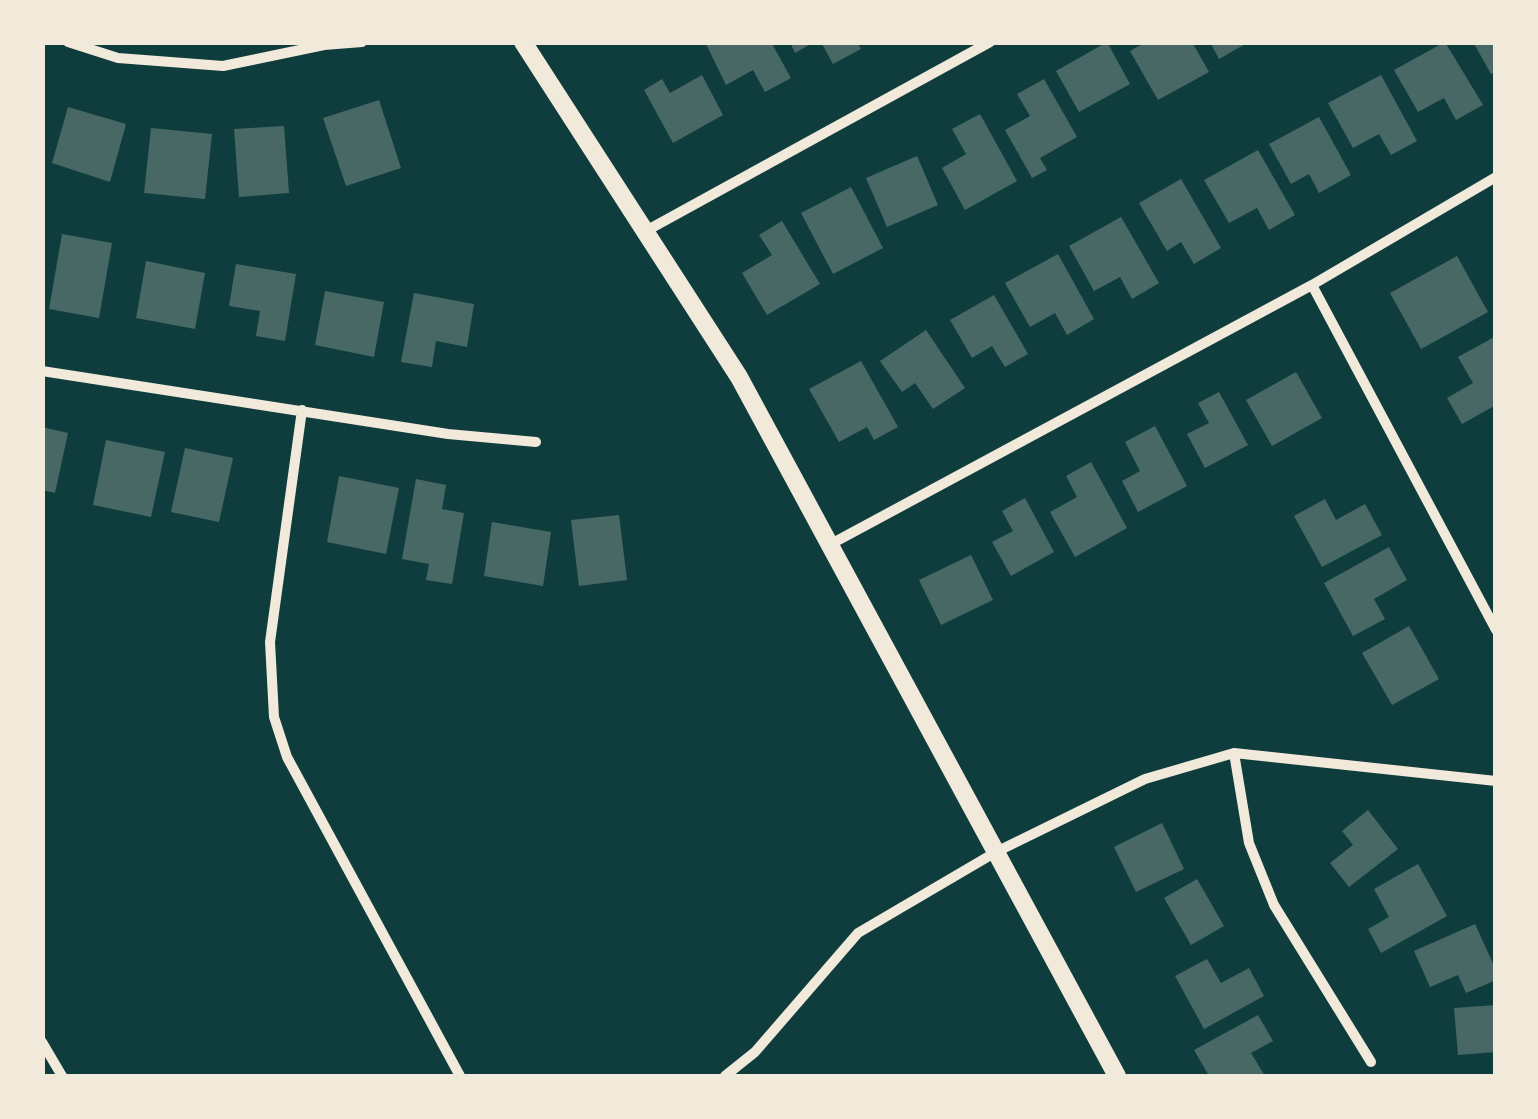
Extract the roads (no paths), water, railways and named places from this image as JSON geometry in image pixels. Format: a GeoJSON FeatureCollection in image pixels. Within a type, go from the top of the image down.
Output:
{"type":"FeatureCollection","features":[{"type":"Feature","properties":{"kind":"main road"},"geometry":{"type":"LineString","coordinates":[[524,42],[739,377],[1117,1076]]}},
{"type":"Feature","properties":{"kind":"street"},"geometry":{"type":"LineString","coordinates":[[68,42],[118,58],[224,66],[325,44],[362,42]]}},
{"type":"Feature","properties":{"kind":"street"},"geometry":{"type":"LineString","coordinates":[[644,232],[990,42]]}},
{"type":"Feature","properties":{"kind":"street"},"geometry":{"type":"LineString","coordinates":[[831,544],[1312,285],[1496,177]]}},
{"type":"Feature","properties":{"kind":"street"},"geometry":{"type":"LineString","coordinates":[[1312,285],[1496,630]]}},
{"type":"Feature","properties":{"kind":"street"},"geometry":{"type":"LineString","coordinates":[[42,371],[448,434],[536,442]]}},
{"type":"Feature","properties":{"kind":"street"},"geometry":{"type":"LineString","coordinates":[[302,410],[270,642],[274,717],[287,757],[460,1076]]}},
{"type":"Feature","properties":{"kind":"street"},"geometry":{"type":"LineString","coordinates":[[1234,753],[1250,842],[1274,906],[1371,1062]]}},
{"type":"Feature","properties":{"kind":"street"},"geometry":{"type":"LineString","coordinates":[[724,1076],[755,1052],[858,934],[996,852],[1146,779],[1234,753],[1496,781]]}},
{"type":"Feature","properties":{"kind":"street"},"geometry":{"type":"LineString","coordinates":[[42,1042],[62,1076]]}}]}
